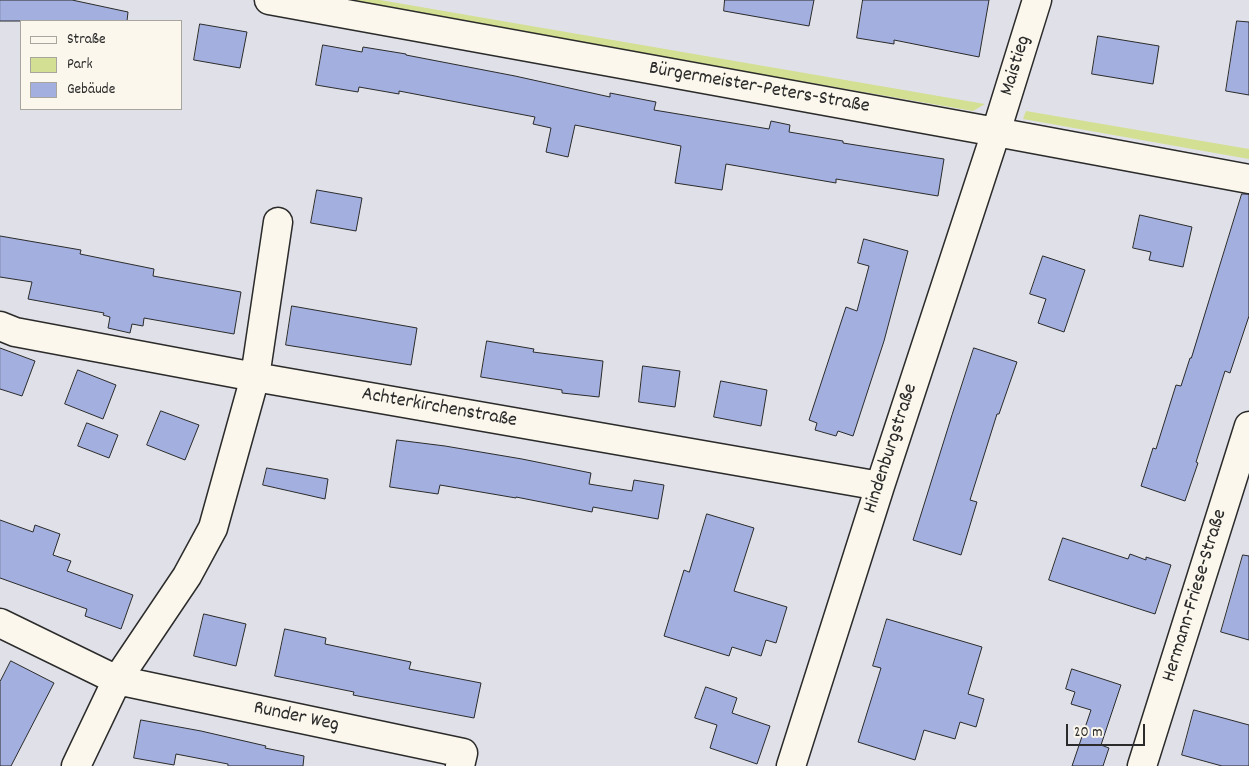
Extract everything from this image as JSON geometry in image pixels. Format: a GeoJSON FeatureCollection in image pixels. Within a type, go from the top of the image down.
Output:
{"type":"FeatureCollection","features":[{"type":"Feature","properties":{"kind":"street","name":"Maistieg"},"geometry":{"type":"LineString","coordinates":[[996,132],[1037,0]]}},
{"type":"Feature","properties":{"kind":"street","name":"Bürgermeister-Peters-Straße"},"geometry":{"type":"LineString","coordinates":[[282,1],[1249,180]]}},
{"type":"Feature","properties":{"kind":"street","name":"Hindenburgstraße"},"geometry":{"type":"LineString","coordinates":[[791,766],[996,132]]}},
{"type":"Feature","properties":{"kind":"street"},"geometry":{"type":"LineString","coordinates":[[76,766],[117,680],[187,576],[213,528],[255,377],[278,222]]}},
{"type":"Feature","properties":{"kind":"street","name":"Achterkirchenstraße"},"geometry":{"type":"LineString","coordinates":[[0,326],[15,332],[255,377],[880,486]]}},
{"type":"Feature","properties":{"kind":"street","name":"Hermann-Friese-Straße"},"geometry":{"type":"LineString","coordinates":[[1142,766],[1249,426]]}},
{"type":"Feature","properties":{"kind":"street"},"geometry":{"type":"LineString","coordinates":[[0,623],[117,680]]}},
{"type":"Feature","properties":{"kind":"street","name":"Runder Weg"},"geometry":{"type":"LineString","coordinates":[[117,680],[462,753],[460,766]]}},
{"type":"Feature","properties":{"kind":"green space"},"geometry":{"type":"Polygon","coordinates":[[[331,0],[380,0],[985,104],[973,111],[331,0]]]}},
{"type":"Feature","properties":{"kind":"green space"},"geometry":{"type":"Polygon","coordinates":[[[1026,111],[1249,149],[1249,159],[1023,119],[1026,111]]]}},
{"type":"Feature","properties":{"kind":"building"},"geometry":{"type":"Polygon","coordinates":[[[0,0],[72,0],[128,12],[127,20],[0,21],[0,0]]]}},
{"type":"Feature","properties":{"kind":"building"},"geometry":{"type":"Polygon","coordinates":[[[725,0],[814,0],[809,26],[724,11],[725,0]]]}},
{"type":"Feature","properties":{"kind":"building"},"geometry":{"type":"Polygon","coordinates":[[[863,0],[989,0],[979,57],[894,40],[894,44],[857,38],[863,0]]]}},
{"type":"Feature","properties":{"kind":"building"},"geometry":{"type":"Polygon","coordinates":[[[1237,21],[1249,22],[1249,95],[1226,91],[1237,21]]]}},
{"type":"Feature","properties":{"kind":"building"},"geometry":{"type":"Polygon","coordinates":[[[200,24],[247,32],[240,68],[194,60],[200,24]]]}},
{"type":"Feature","properties":{"kind":"building"},"geometry":{"type":"Polygon","coordinates":[[[1098,36],[1159,46],[1153,84],[1092,74],[1098,36]]]}},
{"type":"Feature","properties":{"kind":"building"},"geometry":{"type":"Polygon","coordinates":[[[323,45],[362,52],[363,47],[406,54],[610,97],[610,93],[656,102],[654,110],[769,129],[771,121],[790,125],[789,132],[843,141],[843,143],[944,159],[938,196],[836,179],[836,183],[726,164],[722,190],[675,183],[681,146],[575,125],[568,157],[546,152],[551,128],[533,124],[535,117],[399,91],[399,94],[359,87],[358,92],[316,85],[323,45]]]}},
{"type":"Feature","properties":{"kind":"building"},"geometry":{"type":"Polygon","coordinates":[[[317,190],[362,198],[356,231],[311,223],[317,190]]]}},
{"type":"Feature","properties":{"kind":"building"},"geometry":{"type":"Polygon","coordinates":[[[1242,194],[1249,194],[1249,316],[1230,373],[1225,371],[1185,501],[1141,486],[1153,448],[1156,449],[1176,385],[1181,386],[1191,358],[1242,194]]]}},
{"type":"Feature","properties":{"kind":"building"},"geometry":{"type":"Polygon","coordinates":[[[1140,215],[1192,227],[1183,267],[1149,260],[1151,252],[1133,248],[1140,215]]]}},
{"type":"Feature","properties":{"kind":"building"},"geometry":{"type":"Polygon","coordinates":[[[0,236],[81,250],[80,254],[154,269],[153,276],[241,292],[234,334],[144,318],[143,326],[132,324],[130,333],[108,328],[110,317],[103,315],[104,313],[28,299],[32,282],[0,277],[0,236]]]}},
{"type":"Feature","properties":{"kind":"building"},"geometry":{"type":"Polygon","coordinates":[[[864,239],[908,251],[884,341],[853,436],[838,431],[836,436],[815,430],[817,423],[809,420],[846,307],[857,311],[869,266],[858,263],[864,239]]]}},
{"type":"Feature","properties":{"kind":"building"},"geometry":{"type":"Polygon","coordinates":[[[1043,256],[1085,270],[1064,332],[1038,323],[1046,299],[1030,294],[1043,256]]]}},
{"type":"Feature","properties":{"kind":"building"},"geometry":{"type":"Polygon","coordinates":[[[292,306],[417,328],[411,365],[286,345],[292,306]]]}},
{"type":"Feature","properties":{"kind":"building"},"geometry":{"type":"Polygon","coordinates":[[[487,341],[534,349],[533,352],[603,361],[599,397],[562,393],[562,390],[481,377],[487,341]]]}},
{"type":"Feature","properties":{"kind":"building"},"geometry":{"type":"Polygon","coordinates":[[[0,348],[35,361],[22,396],[0,389],[0,348]]]}},
{"type":"Feature","properties":{"kind":"building"},"geometry":{"type":"Polygon","coordinates":[[[974,348],[1017,362],[999,414],[997,414],[970,500],[977,502],[961,555],[913,540],[974,348]]]}},
{"type":"Feature","properties":{"kind":"building"},"geometry":{"type":"Polygon","coordinates":[[[643,366],[680,371],[675,407],[639,402],[643,366]]]}},
{"type":"Feature","properties":{"kind":"building"},"geometry":{"type":"Polygon","coordinates":[[[78,370],[116,385],[103,419],[65,404],[78,370]]]}},
{"type":"Feature","properties":{"kind":"building"},"geometry":{"type":"Polygon","coordinates":[[[721,381],[767,390],[761,426],[714,417],[721,381]]]}},
{"type":"Feature","properties":{"kind":"building"},"geometry":{"type":"Polygon","coordinates":[[[161,411],[199,425],[185,460],[147,445],[161,411]]]}},
{"type":"Feature","properties":{"kind":"building"},"geometry":{"type":"Polygon","coordinates":[[[87,423],[118,435],[109,458],[78,446],[87,423]]]}},
{"type":"Feature","properties":{"kind":"building"},"geometry":{"type":"Polygon","coordinates":[[[397,440],[522,459],[591,473],[589,484],[632,491],[634,480],[664,485],[658,519],[593,507],[592,512],[440,485],[438,494],[390,487],[397,440]]]}},
{"type":"Feature","properties":{"kind":"building"},"geometry":{"type":"Polygon","coordinates":[[[267,468],[328,479],[325,499],[263,485],[267,468]]]}},
{"type":"Feature","properties":{"kind":"building"},"geometry":{"type":"Polygon","coordinates":[[[707,514],[754,528],[734,591],[787,607],[776,643],[766,640],[761,656],[732,647],[729,656],[664,636],[684,570],[689,572],[707,514]]]}},
{"type":"Feature","properties":{"kind":"building"},"geometry":{"type":"Polygon","coordinates":[[[0,520],[33,532],[35,525],[60,534],[53,555],[71,561],[67,571],[133,595],[121,629],[85,616],[87,609],[0,578],[0,520]]]}},
{"type":"Feature","properties":{"kind":"building"},"geometry":{"type":"Polygon","coordinates":[[[1063,538],[1128,559],[1130,554],[1146,560],[1146,557],[1171,565],[1155,614],[1049,580],[1063,538]]]}},
{"type":"Feature","properties":{"kind":"building"},"geometry":{"type":"Polygon","coordinates":[[[1243,555],[1249,556],[1249,640],[1221,632],[1243,555]]]}},
{"type":"Feature","properties":{"kind":"building"},"geometry":{"type":"Polygon","coordinates":[[[204,614],[246,624],[236,666],[194,656],[204,614]]]}},
{"type":"Feature","properties":{"kind":"building"},"geometry":{"type":"Polygon","coordinates":[[[887,619],[982,647],[968,694],[984,699],[976,727],[960,722],[955,739],[924,730],[915,760],[858,742],[881,668],[873,666],[887,619]]]}},
{"type":"Feature","properties":{"kind":"building"},"geometry":{"type":"Polygon","coordinates":[[[285,629],[326,638],[325,644],[411,662],[409,669],[481,683],[474,718],[353,695],[354,692],[275,676],[285,629]]]}},
{"type":"Feature","properties":{"kind":"building"},"geometry":{"type":"Polygon","coordinates":[[[11,661],[54,683],[11,766],[0,766],[0,682],[11,661]]]}},
{"type":"Feature","properties":{"kind":"building"},"geometry":{"type":"Polygon","coordinates":[[[1072,669],[1121,685],[1101,745],[1109,748],[1103,766],[1072,766],[1091,710],[1071,704],[1075,692],[1066,689],[1072,669]]]}},
{"type":"Feature","properties":{"kind":"building"},"geometry":{"type":"Polygon","coordinates":[[[706,687],[737,698],[732,713],[770,726],[757,764],[710,748],[717,725],[695,718],[706,687]]]}},
{"type":"Feature","properties":{"kind":"building"},"geometry":{"type":"Polygon","coordinates":[[[1194,710],[1249,725],[1249,766],[1222,766],[1182,755],[1194,710]]]}},
{"type":"Feature","properties":{"kind":"building"},"geometry":{"type":"Polygon","coordinates":[[[141,720],[201,731],[304,756],[303,766],[228,766],[228,764],[176,754],[174,765],[134,758],[141,720]]]}}]}
